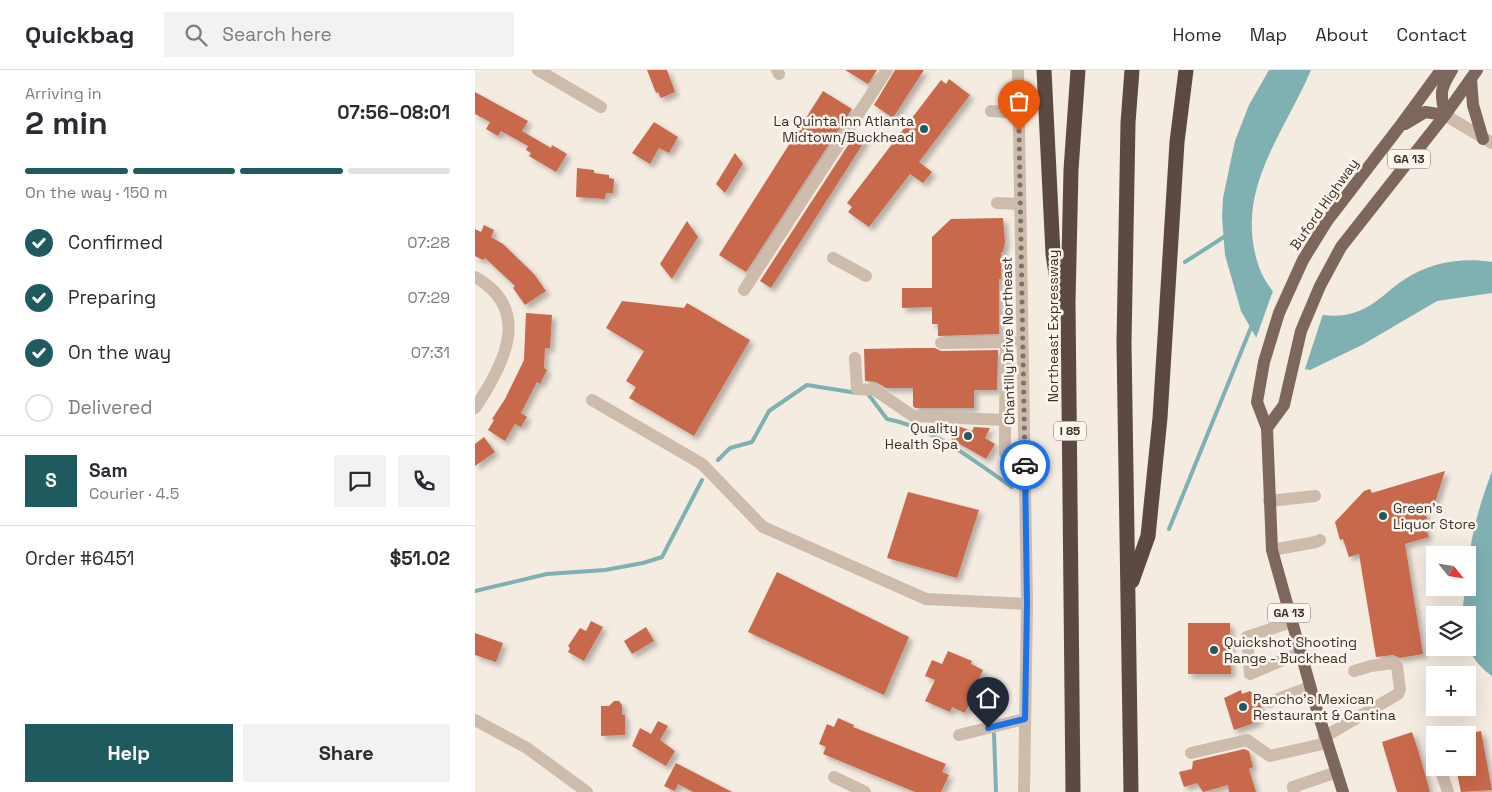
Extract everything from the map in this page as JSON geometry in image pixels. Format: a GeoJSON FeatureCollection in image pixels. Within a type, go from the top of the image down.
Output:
{"type":"FeatureCollection","features":[{"type":"Feature","properties":{"kind":"highway"},"geometry":{"type":"LineString","coordinates":[[1044,70],[1053,254],[1069,354]]}},
{"type":"Feature","properties":{"kind":"highway","name":"Northeast Expressway"},"geometry":{"type":"LineString","coordinates":[[1073,792],[1069,354],[1071,170],[1078,70]]}},
{"type":"Feature","properties":{"kind":"highway"},"geometry":{"type":"LineString","coordinates":[[1131,792],[1124,303],[1128,123],[1133,70]]}},
{"type":"Feature","properties":{"kind":"highway"},"geometry":{"type":"LineString","coordinates":[[1129,592],[1148,536],[1160,418],[1178,132],[1186,70]]}},
{"type":"Feature","properties":{"kind":"main road","name":"Buford Highway"},"geometry":{"type":"LineString","coordinates":[[1343,792],[1300,653],[1272,550],[1267,428],[1257,402],[1259,385],[1271,338],[1286,296],[1318,234],[1441,70]]}},
{"type":"Feature","properties":{"kind":"main road"},"geometry":{"type":"LineString","coordinates":[[1400,126],[1425,112],[1445,115],[1440,95],[1442,85],[1452,70]]}},
{"type":"Feature","properties":{"kind":"main road"},"geometry":{"type":"LineString","coordinates":[[1474,74],[1473,105],[1487,141]]}},
{"type":"Feature","properties":{"kind":"main road","name":"GA 13"},"geometry":{"type":"LineString","coordinates":[[1267,428],[1284,405],[1301,331],[1320,286],[1341,247],[1445,115],[1474,74]]}},
{"type":"Feature","properties":{"kind":"street"},"geometry":{"type":"LineString","coordinates":[[538,70],[601,107]]}},
{"type":"Feature","properties":{"kind":"street"},"geometry":{"type":"LineString","coordinates":[[745,290],[887,70]]}},
{"type":"Feature","properties":{"kind":"street","name":"Chantilly Drive Northeast"},"geometry":{"type":"LineString","coordinates":[[1018,70],[1027,604],[1024,792]]}},
{"type":"Feature","properties":{"kind":"street"},"geometry":{"type":"LineString","coordinates":[[991,110],[1019,113]]}},
{"type":"Feature","properties":{"kind":"street"},"geometry":{"type":"LineString","coordinates":[[1445,115],[1487,141]]}},
{"type":"Feature","properties":{"kind":"street"},"geometry":{"type":"LineString","coordinates":[[997,203],[1021,204]]}},
{"type":"Feature","properties":{"kind":"street"},"geometry":{"type":"LineString","coordinates":[[833,258],[866,276]]}},
{"type":"Feature","properties":{"kind":"street"},"geometry":{"type":"LineString","coordinates":[[475,277],[489,285],[499,295],[506,310],[509,331],[506,351],[492,382],[475,408]]}},
{"type":"Feature","properties":{"kind":"street"},"geometry":{"type":"LineString","coordinates":[[1005,454],[1006,342]]}},
{"type":"Feature","properties":{"kind":"street"},"geometry":{"type":"LineString","coordinates":[[941,343],[1023,342]]}},
{"type":"Feature","properties":{"kind":"street"},"geometry":{"type":"LineString","coordinates":[[855,358],[857,389],[875,390],[913,416],[1005,426],[1024,432]]}},
{"type":"Feature","properties":{"kind":"street"},"geometry":{"type":"LineString","coordinates":[[592,400],[702,464],[763,527],[926,599],[1027,604]]}},
{"type":"Feature","properties":{"kind":"street"},"geometry":{"type":"LineString","coordinates":[[1006,402],[1024,401]]}},
{"type":"Feature","properties":{"kind":"street"},"geometry":{"type":"LineString","coordinates":[[1269,501],[1315,496]]}},
{"type":"Feature","properties":{"kind":"street"},"geometry":{"type":"LineString","coordinates":[[1272,550],[1320,540]]}},
{"type":"Feature","properties":{"kind":"street"},"geometry":{"type":"LineString","coordinates":[[1291,622],[1247,637],[1251,674],[1300,653]]}},
{"type":"Feature","properties":{"kind":"street"},"geometry":{"type":"LineString","coordinates":[[1191,753],[1247,740],[1270,756],[1326,740],[1398,694],[1400,689],[1397,666],[1394,663],[1371,666],[1354,671]]}},
{"type":"Feature","properties":{"kind":"street"},"geometry":{"type":"LineString","coordinates":[[1270,702],[1310,687]]}},
{"type":"Feature","properties":{"kind":"street"},"geometry":{"type":"LineString","coordinates":[[959,735],[1025,719]]}},
{"type":"Feature","properties":{"kind":"street"},"geometry":{"type":"LineString","coordinates":[[475,720],[527,748],[587,792]]}},
{"type":"Feature","properties":{"kind":"street"},"geometry":{"type":"LineString","coordinates":[[1294,792],[1293,787],[1337,772]]}},
{"type":"Feature","properties":{"kind":"street"},"geometry":{"type":"LineString","coordinates":[[1443,776],[1448,792]]}},
{"type":"Feature","properties":{"kind":"street"},"geometry":{"type":"LineString","coordinates":[[834,777],[865,792]]}},
{"type":"Feature","properties":{"kind":"water"},"geometry":{"type":"Polygon","coordinates":[[[1269,70],[1311,70],[1265,165],[1252,213],[1253,239],[1259,267],[1267,284],[1275,294],[1285,302],[1299,308],[1324,315],[1340,316],[1359,311],[1372,304],[1399,283],[1425,268],[1447,262],[1469,260],[1492,262],[1492,293],[1437,301],[1362,345],[1310,370],[1291,367],[1261,346],[1241,311],[1225,255],[1222,217],[1223,198],[1235,141],[1249,105],[1269,70]]]}},
{"type":"Feature","properties":{"kind":"water"},"geometry":{"type":"Polygon","coordinates":[[[1492,471],[1492,676],[1483,669],[1473,656],[1476,656],[1476,606],[1463,606],[1464,596],[1476,596],[1476,546],[1471,546],[1482,500],[1492,471]]]}},
{"type":"Feature","properties":{"kind":"pier"},"geometry":{"type":"Polygon","coordinates":[[[1274,288],[1287,300],[1304,309],[1323,314],[1304,372],[1290,370],[1272,359],[1255,341],[1274,288]]]}},
{"type":"Feature","properties":{"kind":"building"},"geometry":{"type":"Polygon","coordinates":[[[647,70],[667,70],[675,92],[661,98],[658,92],[656,93],[647,70]]]}},
{"type":"Feature","properties":{"kind":"building"},"geometry":{"type":"Polygon","coordinates":[[[845,70],[877,70],[868,84],[845,70]]]}},
{"type":"Feature","properties":{"kind":"building"},"geometry":{"type":"Polygon","coordinates":[[[895,70],[924,70],[893,118],[874,105],[895,70]]]}},
{"type":"Feature","properties":{"kind":"building","name":"La Quinta Inn Atlanta Midtown/Buckhead"},"geometry":{"type":"Polygon","coordinates":[[[949,79],[970,95],[919,162],[932,172],[923,183],[910,174],[869,227],[848,212],[852,207],[847,203],[941,80],[946,84],[949,79]]]}},
{"type":"Feature","properties":{"kind":"building"},"geometry":{"type":"Polygon","coordinates":[[[823,91],[852,109],[746,272],[719,255],[823,91]]]}},
{"type":"Feature","properties":{"kind":"building"},"geometry":{"type":"Polygon","coordinates":[[[475,92],[528,121],[522,131],[551,148],[552,145],[567,154],[556,172],[529,156],[531,153],[526,150],[528,146],[501,131],[498,136],[486,129],[490,122],[475,114],[475,92]]]}},
{"type":"Feature","properties":{"kind":"building"},"geometry":{"type":"Polygon","coordinates":[[[654,122],[678,137],[669,153],[659,148],[650,164],[632,153],[654,122]]]}},
{"type":"Feature","properties":{"kind":"building"},"geometry":{"type":"Polygon","coordinates":[[[856,133],[866,139],[771,288],[760,281],[856,133]]]}},
{"type":"Feature","properties":{"kind":"building"},"geometry":{"type":"Polygon","coordinates":[[[735,153],[743,164],[725,193],[716,184],[735,153]]]}},
{"type":"Feature","properties":{"kind":"building"},"geometry":{"type":"Polygon","coordinates":[[[577,168],[594,170],[594,173],[609,175],[609,178],[614,179],[613,193],[606,193],[605,199],[576,197],[577,168]]]}},
{"type":"Feature","properties":{"kind":"building"},"geometry":{"type":"Polygon","coordinates":[[[1003,218],[1005,242],[1003,252],[1001,252],[1001,279],[999,279],[999,334],[938,336],[938,324],[932,324],[932,307],[902,308],[902,288],[932,288],[932,237],[951,219],[1003,218]]]}},
{"type":"Feature","properties":{"kind":"building"},"geometry":{"type":"Polygon","coordinates":[[[687,221],[698,237],[672,279],[660,264],[687,221]]]}},
{"type":"Feature","properties":{"kind":"building"},"geometry":{"type":"Polygon","coordinates":[[[484,225],[494,230],[491,237],[503,244],[534,274],[546,291],[525,305],[513,288],[515,286],[485,258],[483,260],[475,256],[475,229],[481,232],[484,225]]]}},
{"type":"Feature","properties":{"kind":"building"},"geometry":{"type":"Polygon","coordinates":[[[622,301],[684,308],[687,303],[750,340],[694,436],[629,398],[636,387],[626,381],[644,351],[606,328],[622,301]]]}},
{"type":"Feature","properties":{"kind":"building"},"geometry":{"type":"Polygon","coordinates":[[[526,313],[552,315],[550,348],[545,348],[544,368],[547,370],[540,384],[537,382],[521,413],[527,417],[521,427],[515,424],[505,441],[488,430],[524,360],[526,313]]]}},
{"type":"Feature","properties":{"kind":"building"},"geometry":{"type":"Polygon","coordinates":[[[935,348],[941,351],[998,350],[997,390],[974,390],[974,408],[915,408],[913,406],[913,388],[886,388],[876,382],[865,381],[864,349],[935,348]]]}},
{"type":"Feature","properties":{"kind":"building"},"geometry":{"type":"Polygon","coordinates":[[[958,426],[972,431],[974,427],[990,428],[985,438],[995,444],[986,459],[951,439],[958,426]]]}},
{"type":"Feature","properties":{"kind":"building"},"geometry":{"type":"Polygon","coordinates":[[[484,437],[495,452],[475,466],[475,444],[484,437]]]}},
{"type":"Feature","properties":{"kind":"building"},"geometry":{"type":"Polygon","coordinates":[[[1445,471],[1434,506],[1424,509],[1429,525],[1425,527],[1429,537],[1405,544],[1423,654],[1400,658],[1393,655],[1376,657],[1359,554],[1349,557],[1343,539],[1340,540],[1335,522],[1364,491],[1370,489],[1372,493],[1445,471]]]}},
{"type":"Feature","properties":{"kind":"building"},"geometry":{"type":"Polygon","coordinates":[[[908,492],[979,510],[957,578],[887,558],[908,492]]]}},
{"type":"Feature","properties":{"kind":"building"},"geometry":{"type":"Polygon","coordinates":[[[777,572],[909,637],[884,695],[748,632],[777,572]]]}},
{"type":"Feature","properties":{"kind":"building"},"geometry":{"type":"Polygon","coordinates":[[[591,621],[603,627],[584,661],[568,652],[570,648],[568,646],[580,628],[586,631],[591,621]]]}},
{"type":"Feature","properties":{"kind":"building"},"geometry":{"type":"Polygon","coordinates":[[[1188,623],[1230,623],[1231,674],[1188,674],[1188,623]]]}},
{"type":"Feature","properties":{"kind":"building"},"geometry":{"type":"Polygon","coordinates":[[[646,627],[654,641],[632,654],[624,641],[646,627]]]}},
{"type":"Feature","properties":{"kind":"building"},"geometry":{"type":"Polygon","coordinates":[[[475,633],[503,643],[496,662],[475,655],[475,633]]]}},
{"type":"Feature","properties":{"kind":"building"},"geometry":{"type":"Polygon","coordinates":[[[948,651],[972,661],[971,664],[983,670],[977,683],[979,684],[965,713],[952,707],[950,712],[925,701],[935,680],[925,676],[932,660],[942,664],[948,651]]]}},
{"type":"Feature","properties":{"kind":"building"},"geometry":{"type":"Polygon","coordinates":[[[1241,690],[1242,694],[1250,691],[1259,698],[1261,707],[1257,722],[1234,730],[1224,698],[1241,690]]]}},
{"type":"Feature","properties":{"kind":"building"},"geometry":{"type":"Polygon","coordinates":[[[614,701],[619,701],[622,705],[622,715],[625,715],[625,735],[601,736],[601,706],[609,706],[614,701]]]}},
{"type":"Feature","properties":{"kind":"building"},"geometry":{"type":"Polygon","coordinates":[[[838,718],[854,725],[853,727],[946,764],[942,772],[949,775],[941,792],[915,792],[823,754],[826,747],[819,744],[827,724],[834,727],[838,718]]]}},
{"type":"Feature","properties":{"kind":"building"},"geometry":{"type":"Polygon","coordinates":[[[658,721],[668,726],[660,740],[675,751],[666,766],[632,746],[640,728],[651,734],[658,721]]]}},
{"type":"Feature","properties":{"kind":"building"},"geometry":{"type":"Polygon","coordinates":[[[1481,731],[1492,790],[1461,792],[1458,776],[1476,776],[1476,732],[1481,731]]]}},
{"type":"Feature","properties":{"kind":"building"},"geometry":{"type":"Polygon","coordinates":[[[1412,732],[1430,792],[1397,792],[1382,742],[1412,732]]]}},
{"type":"Feature","properties":{"kind":"building"},"geometry":{"type":"Polygon","coordinates":[[[1244,749],[1249,751],[1253,767],[1249,769],[1256,792],[1229,792],[1228,785],[1203,792],[1197,783],[1184,787],[1179,772],[1192,769],[1193,761],[1244,749]]]}},
{"type":"Feature","properties":{"kind":"building"},"geometry":{"type":"Polygon","coordinates":[[[676,763],[732,792],[693,792],[678,784],[675,791],[664,786],[676,763]]]}},
{"type":"Feature","properties":{"kind":"waterway"},"geometry":{"type":"LineString","coordinates":[[1185,262],[1227,235]]}},
{"type":"Feature","properties":{"kind":"waterway"},"geometry":{"type":"LineString","coordinates":[[1169,529],[1252,325]]}},
{"type":"Feature","properties":{"kind":"waterway"},"geometry":{"type":"LineString","coordinates":[[718,460],[730,448],[752,442],[769,411],[807,385],[857,393]]}},
{"type":"Feature","properties":{"kind":"waterway"},"geometry":{"type":"LineString","coordinates":[[868,394],[887,419],[905,423],[937,437],[1012,487]]}},
{"type":"Feature","properties":{"kind":"waterway"},"geometry":{"type":"LineString","coordinates":[[475,591],[547,574],[605,570],[643,563],[662,557],[702,480]]}},
{"type":"Feature","properties":{"kind":"waterway"},"geometry":{"type":"LineString","coordinates":[[994,734],[996,792]]}},
{"type":"Feature","properties":{"kind":"way so far"},"geometry":{"type":"LineString","coordinates":[[1019,131],[1025,465]]}},
{"type":"Feature","properties":{"kind":"place","name":"La Quinta Inn Atlanta Midtown/Buckhead"},"geometry":{"type":"Point","coordinates":[924,129]}},
{"type":"Feature","properties":{"kind":"place","name":"Quality Health Spa"},"geometry":{"type":"Point","coordinates":[968,436]}},
{"type":"Feature","properties":{"kind":"place","name":"Green's Liquor Store"},"geometry":{"type":"Point","coordinates":[1383,516]}},
{"type":"Feature","properties":{"kind":"place","name":"Quickshot Shooting Range - Buckhead"},"geometry":{"type":"Point","coordinates":[1214,650]}},
{"type":"Feature","properties":{"kind":"place","name":"Pancho's Mexican Restaurant & Cantina"},"geometry":{"type":"Point","coordinates":[1243,707]}},
{"type":"Feature","properties":{"kind":"route"},"geometry":{"type":"LineString","coordinates":[[988,728],[1025,719],[1027,604],[1025,465]]}}]}
